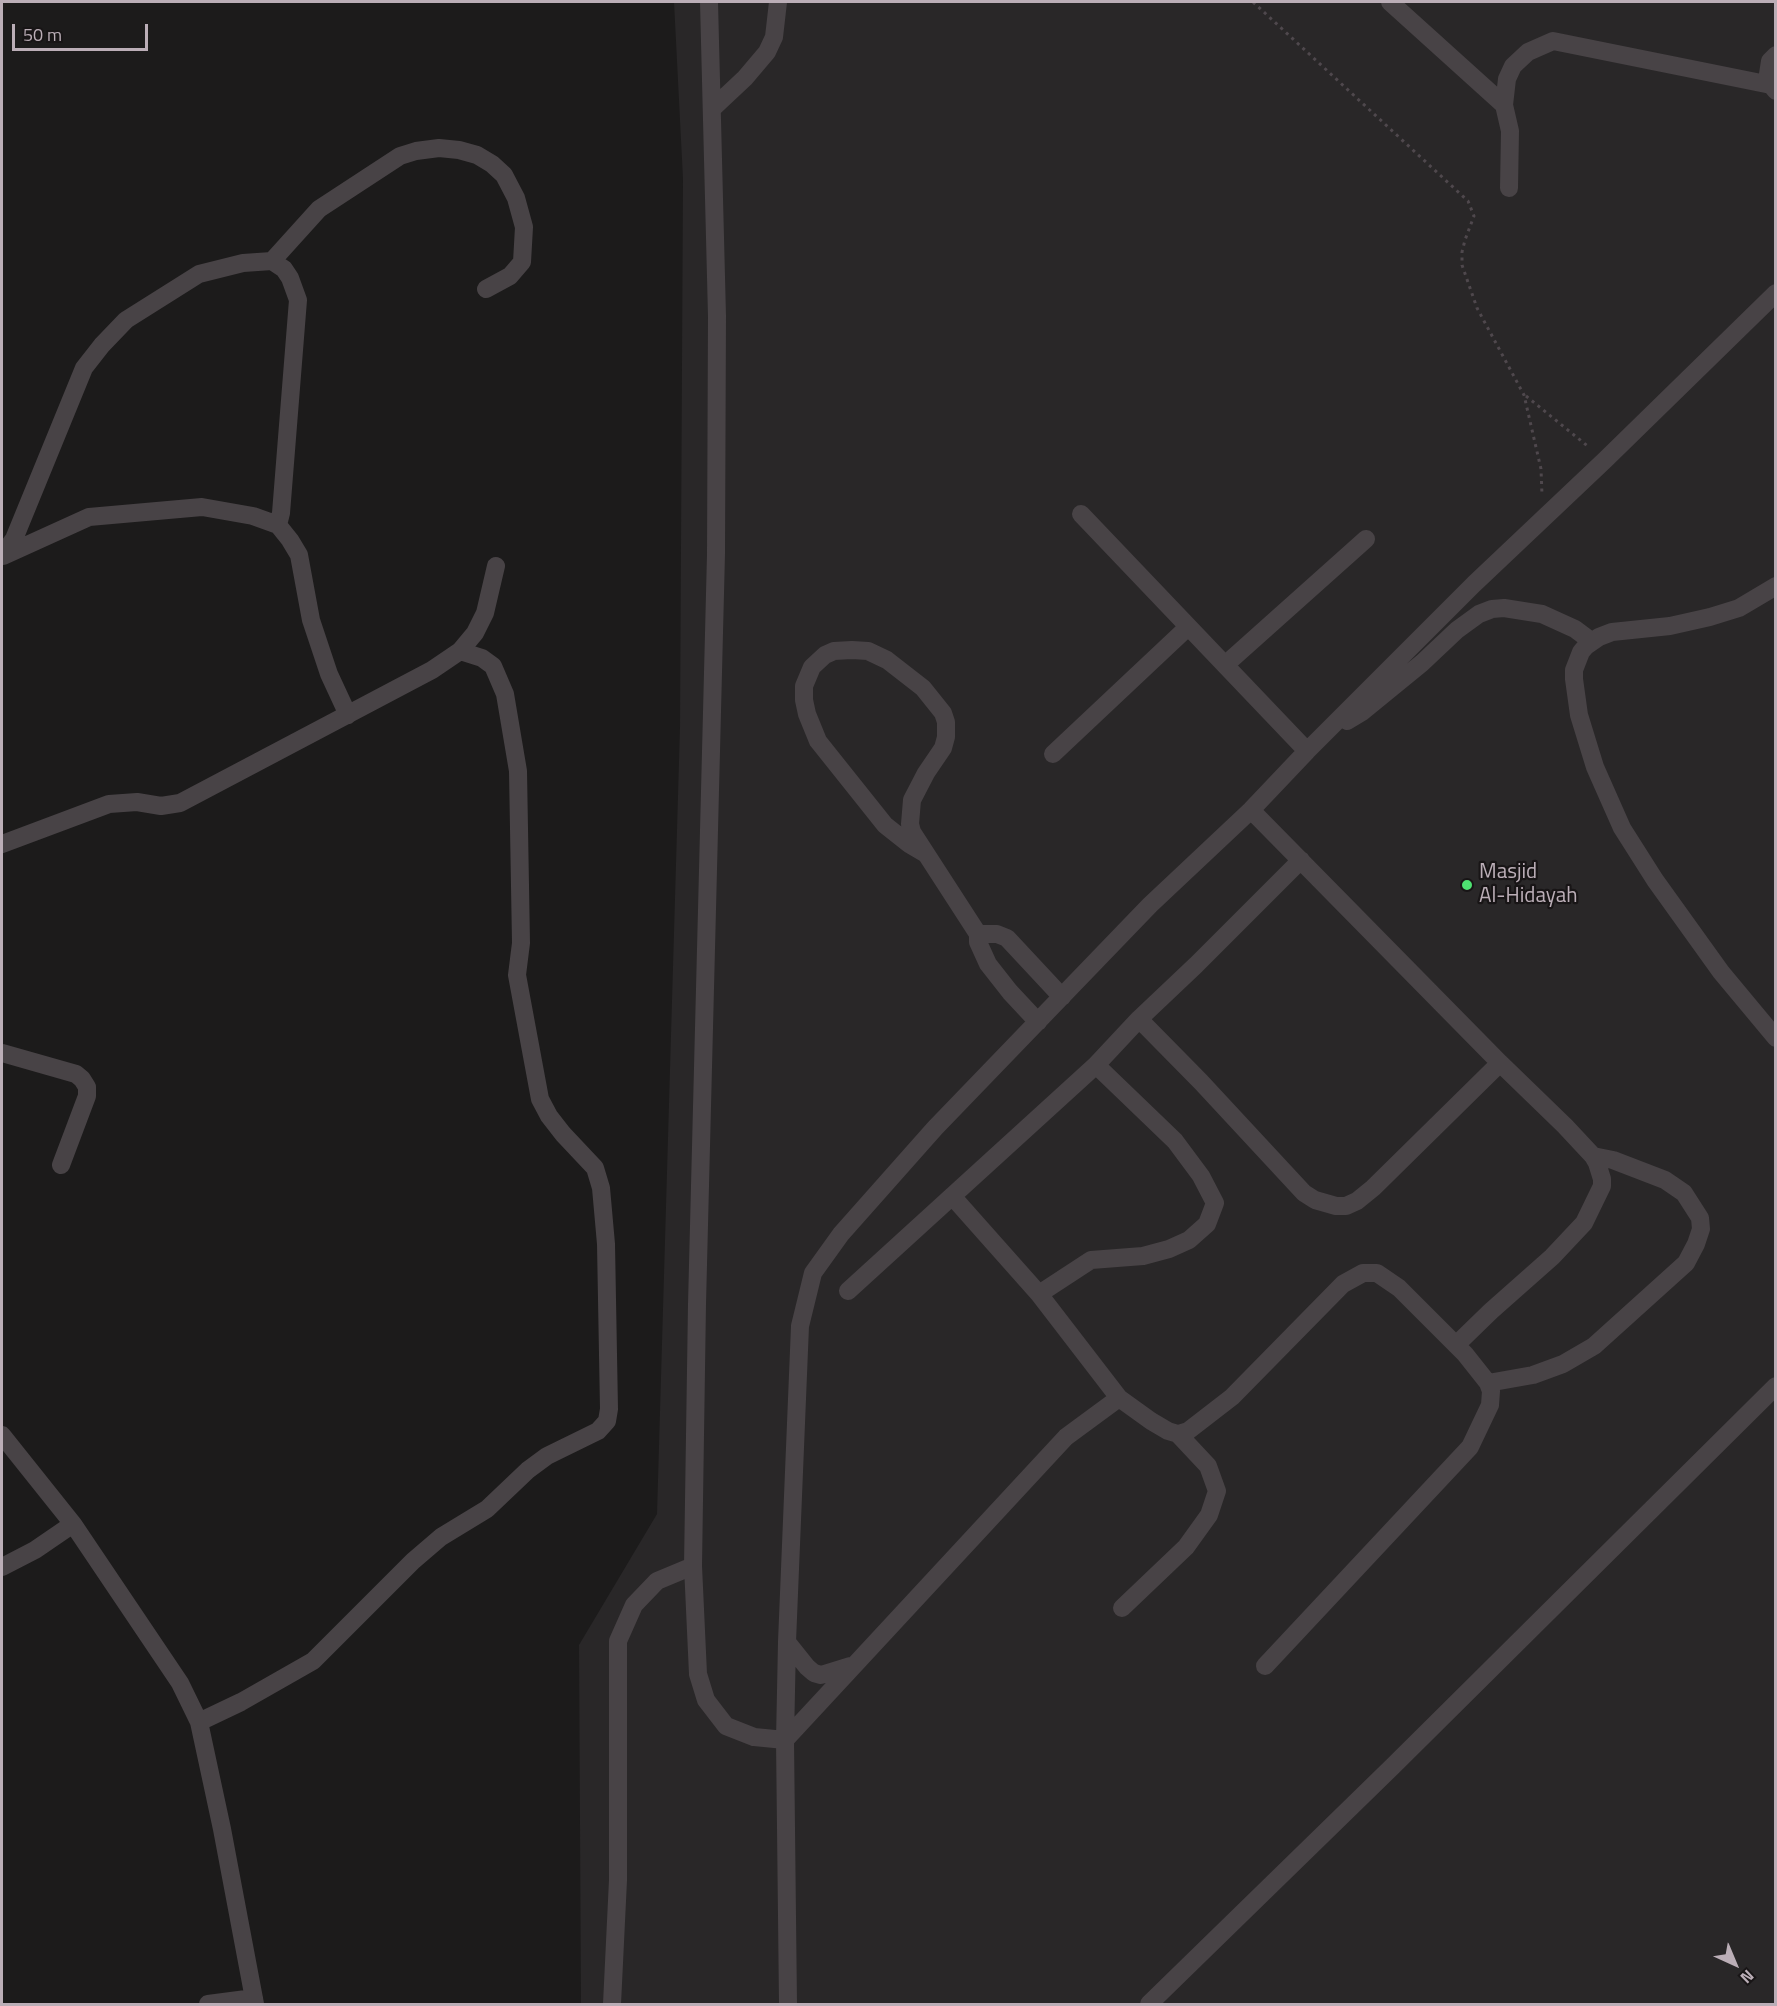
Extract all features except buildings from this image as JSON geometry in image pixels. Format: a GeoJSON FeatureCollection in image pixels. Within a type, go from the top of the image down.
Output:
{"type":"FeatureCollection","features":[{"type":"Feature","properties":{"kind":"street"},"geometry":{"type":"LineString","coordinates":[[709,2],[717,316],[716,554],[697,1304],[693,1566],[698,1674],[706,1700],[726,1726],[754,1737],[785,1740]]}},
{"type":"Feature","properties":{"kind":"street"},"geometry":{"type":"LineString","coordinates":[[713,108],[758,65],[767,52],[774,37],[778,2]]}},
{"type":"Feature","properties":{"kind":"street"},"geometry":{"type":"LineString","coordinates":[[1390,2],[1504,105]]}},
{"type":"Feature","properties":{"kind":"street"},"geometry":{"type":"LineString","coordinates":[[1509,188],[1510,131],[1504,105],[1507,79],[1513,66],[1528,52],[1553,41],[1773,88],[1768,69],[1770,61],[1776,55]]}},
{"type":"Feature","properties":{"kind":"street"},"geometry":{"type":"LineString","coordinates":[[272,261],[319,209],[399,156],[439,148],[459,150],[477,155],[504,175],[516,198],[524,227],[522,262],[510,276],[486,289]]}},
{"type":"Feature","properties":{"kind":"street"},"geometry":{"type":"LineString","coordinates":[[2,556],[14,539],[84,368],[102,345],[126,320],[199,274],[243,263],[272,261],[284,269],[298,300],[278,525]]}},
{"type":"Feature","properties":{"kind":"street"},"geometry":{"type":"LineString","coordinates":[[788,2004],[785,1740],[787,1642],[800,1326],[813,1273],[841,1234],[927,1137],[1150,905],[1251,810],[1332,725],[1776,293]]}},
{"type":"Feature","properties":{"kind":"street"},"geometry":{"type":"LineString","coordinates":[[2,556],[89,517],[202,507],[253,516],[278,525],[298,555],[311,620],[329,674],[348,715]]}},
{"type":"Feature","properties":{"kind":"street"},"geometry":{"type":"LineString","coordinates":[[1081,514],[1306,751]]}},
{"type":"Feature","properties":{"kind":"street"},"geometry":{"type":"LineString","coordinates":[[1225,665],[1366,538]]}},
{"type":"Feature","properties":{"kind":"street"},"geometry":{"type":"LineString","coordinates":[[2,844],[109,804],[123,802],[161,806],[180,803],[432,670],[460,651],[475,633],[485,613],[496,566]]}},
{"type":"Feature","properties":{"kind":"street"},"geometry":{"type":"LineString","coordinates":[[1776,586],[1739,608],[1710,617],[1670,626],[1612,632],[1591,641],[1581,652],[1574,670],[1579,715],[1594,767],[1622,828],[1655,880],[1720,972],[1776,1038]]}},
{"type":"Feature","properties":{"kind":"street"},"geometry":{"type":"LineString","coordinates":[[1332,725],[1348,721],[1362,712],[1422,663],[1457,630],[1479,614],[1492,609],[1504,608],[1542,614],[1575,629],[1591,641]]}},
{"type":"Feature","properties":{"kind":"street"},"geometry":{"type":"LineString","coordinates":[[1053,754],[1188,627]]}},
{"type":"Feature","properties":{"kind":"street"},"geometry":{"type":"LineString","coordinates":[[199,1722],[241,1702],[313,1661],[434,1543],[487,1509],[528,1470],[547,1456],[598,1431],[607,1421],[609,1409],[606,1244],[601,1188],[596,1168],[563,1134],[549,1116],[540,1099],[517,975],[521,943],[518,771],[505,694],[493,666],[482,658],[460,651]]}},
{"type":"Feature","properties":{"kind":"street"},"geometry":{"type":"LineString","coordinates":[[926,854],[885,825],[818,741],[807,714],[804,686],[812,667],[825,655],[834,651],[868,651],[887,660],[923,688],[944,712],[946,737],[943,748],[912,800],[910,814],[912,832],[978,934],[978,942],[988,964],[1038,1022]]}},
{"type":"Feature","properties":{"kind":"street"},"geometry":{"type":"LineString","coordinates":[[1251,810],[1565,1126],[1593,1156],[1600,1173],[1602,1186],[1584,1223],[1552,1257],[1456,1344]]}},
{"type":"Feature","properties":{"kind":"street"},"geometry":{"type":"LineString","coordinates":[[848,1291],[1096,1065],[1138,1019],[1302,860]]}},
{"type":"Feature","properties":{"kind":"street"},"geometry":{"type":"LineString","coordinates":[[978,934],[997,934],[1007,938],[1062,997]]}},
{"type":"Feature","properties":{"kind":"street"},"geometry":{"type":"LineString","coordinates":[[1138,1019],[1201,1082],[1304,1193],[1315,1200],[1336,1206],[1351,1205],[1373,1188],[1500,1063]]}},
{"type":"Feature","properties":{"kind":"street"},"geometry":{"type":"LineString","coordinates":[[2,1053],[76,1074],[87,1087],[87,1096],[61,1165]]}},
{"type":"Feature","properties":{"kind":"street"},"geometry":{"type":"LineString","coordinates":[[1039,1294],[1091,1260],[1143,1256],[1169,1250],[1189,1240],[1207,1224],[1215,1203],[1201,1176],[1175,1141],[1096,1065]]}},
{"type":"Feature","properties":{"kind":"street"},"geometry":{"type":"LineString","coordinates":[[1488,1383],[1533,1375],[1563,1364],[1594,1346],[1686,1263],[1696,1244],[1701,1229],[1700,1218],[1684,1193],[1665,1179],[1613,1160],[1593,1156]]}},
{"type":"Feature","properties":{"kind":"street"},"geometry":{"type":"LineString","coordinates":[[952,1196],[1039,1294],[1119,1398],[1151,1421],[1178,1434],[1208,1466],[1217,1491],[1209,1515],[1186,1547],[1122,1608]]}},
{"type":"Feature","properties":{"kind":"street"},"geometry":{"type":"LineString","coordinates":[[1178,1434],[1188,1431],[1232,1397],[1343,1284],[1368,1272],[1384,1277],[1399,1288],[1456,1344],[1488,1383],[1491,1391],[1490,1405],[1470,1447],[1265,1666]]}},
{"type":"Feature","properties":{"kind":"street"},"geometry":{"type":"LineString","coordinates":[[1149,2004],[1776,1386]]}},
{"type":"Feature","properties":{"kind":"street"},"geometry":{"type":"LineString","coordinates":[[785,1740],[852,1665],[1066,1437],[1119,1398]]}},
{"type":"Feature","properties":{"kind":"street"},"geometry":{"type":"LineString","coordinates":[[2,1435],[73,1524],[180,1683],[199,1722],[255,2001],[208,2004]]}},
{"type":"Feature","properties":{"kind":"street"},"geometry":{"type":"LineString","coordinates":[[2,1567],[35,1550],[73,1524]]}},
{"type":"Feature","properties":{"kind":"street"},"geometry":{"type":"LineString","coordinates":[[612,2004],[618,1880],[618,1641],[634,1605],[657,1581],[693,1566]]}},
{"type":"Feature","properties":{"kind":"street"},"geometry":{"type":"LineString","coordinates":[[787,1642],[814,1673],[821,1675],[852,1665]]}},
{"type":"Feature","properties":{"kind":"path"},"geometry":{"type":"LineString","coordinates":[[1252,2],[1468,201],[1474,216],[1462,252],[1462,265],[1477,308],[1524,395],[1542,469],[1543,518]]}},
{"type":"Feature","properties":{"kind":"path"},"geometry":{"type":"LineString","coordinates":[[1524,395],[1605,460]]}},
{"type":"Feature","properties":{"kind":"shaded area"},"geometry":{"type":"Polygon","coordinates":[[[674,2],[1775,2],[1775,2004],[581,2004],[579,1645],[657,1514],[680,727],[683,179],[674,2]]]}},
{"type":"Feature","properties":{"kind":"place","name":"Masjid Al-Hidayah"},"geometry":{"type":"Point","coordinates":[1467,885]}}]}
